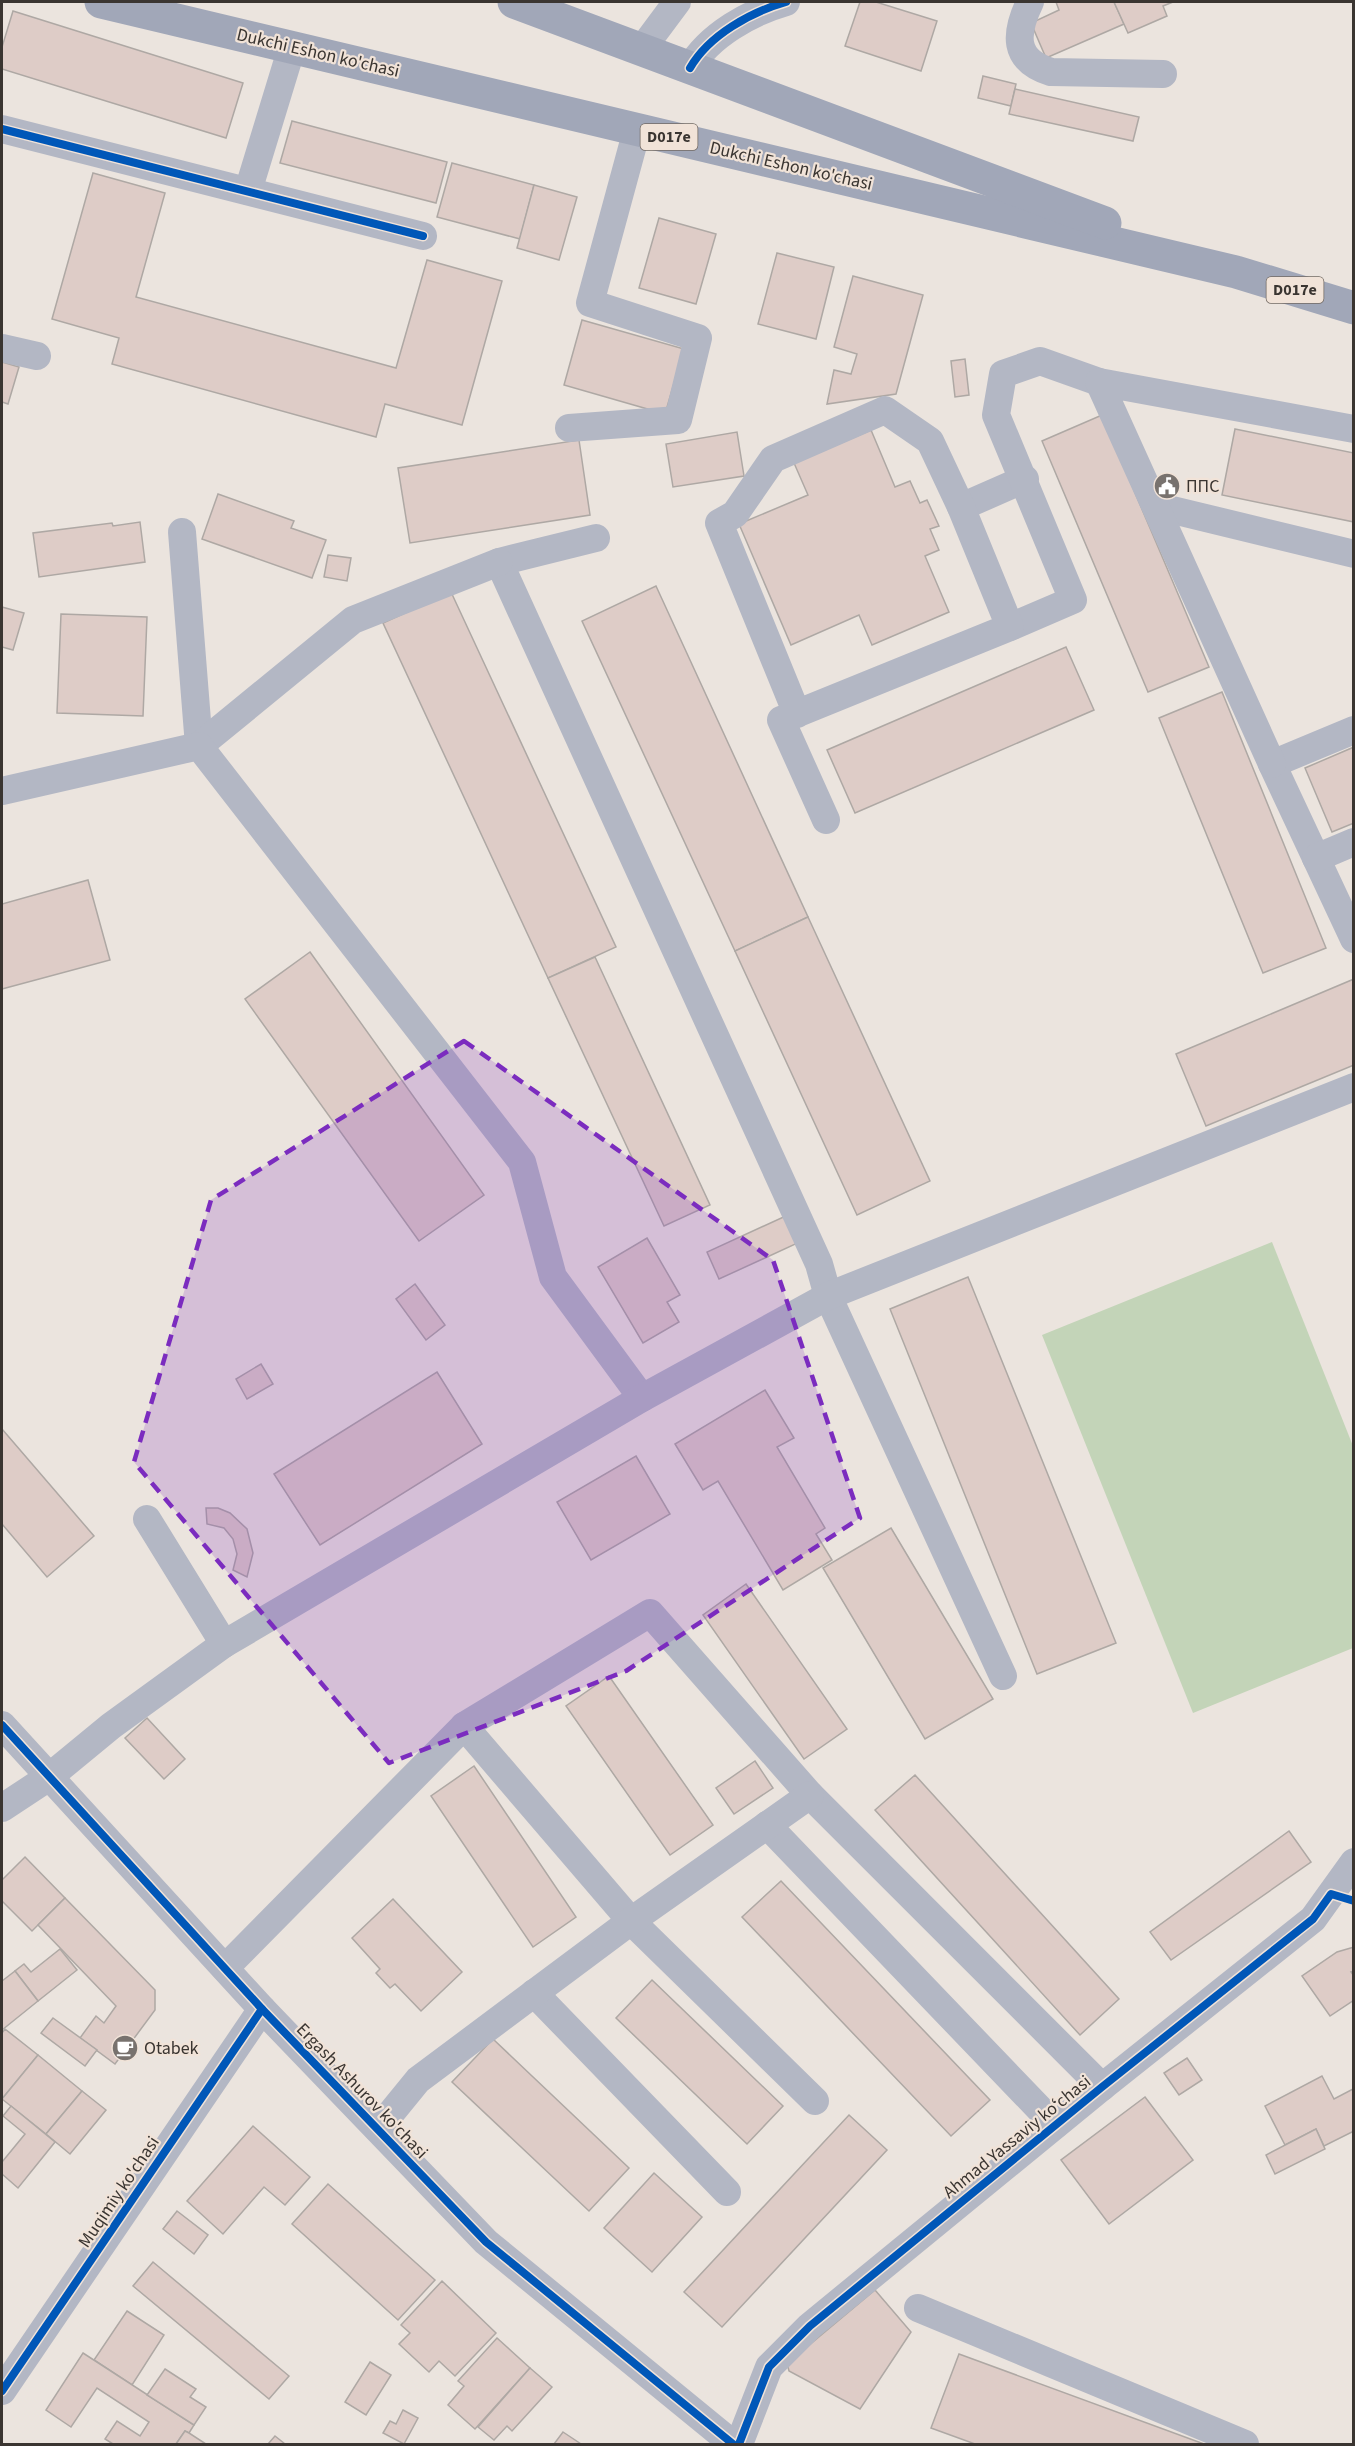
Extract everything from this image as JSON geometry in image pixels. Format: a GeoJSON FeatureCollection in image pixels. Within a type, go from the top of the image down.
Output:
{"type":"FeatureCollection","features":[{"type":"Feature","properties":{"kind":"main road","name":"Dukchi Eshon ko'chasi"},"geometry":{"type":"LineString","coordinates":[[101,2],[1236,272]]}},
{"type":"Feature","properties":{"kind":"main road","name":"Dukchi Eshon ko'chasi"},"geometry":{"type":"LineString","coordinates":[[514,2],[1236,272],[1353,308]]}},
{"type":"Feature","properties":{"kind":"street"},"geometry":{"type":"LineString","coordinates":[[642,49],[677,2]]}},
{"type":"Feature","properties":{"kind":"street"},"geometry":{"type":"LineString","coordinates":[[690,68],[701,49],[719,36],[770,6],[786,2]]}},
{"type":"Feature","properties":{"kind":"street"},"geometry":{"type":"LineString","coordinates":[[1030,2],[1020,22],[1020,44],[1025,57],[1038,68],[1051,72],[1163,74]]}},
{"type":"Feature","properties":{"kind":"street"},"geometry":{"type":"LineString","coordinates":[[248,191],[292,47]]}},
{"type":"Feature","properties":{"kind":"street"},"geometry":{"type":"LineString","coordinates":[[2,129],[423,236]]}},
{"type":"Feature","properties":{"kind":"street"},"geometry":{"type":"LineString","coordinates":[[569,428],[678,420],[698,338],[590,303],[637,130]]}},
{"type":"Feature","properties":{"kind":"street"},"geometry":{"type":"LineString","coordinates":[[2,348],[37,356]]}},
{"type":"Feature","properties":{"kind":"street"},"geometry":{"type":"LineString","coordinates":[[826,820],[781,720],[1073,600],[996,415],[1003,374],[1040,361],[1099,382],[1353,429]]}},
{"type":"Feature","properties":{"kind":"street"},"geometry":{"type":"LineString","coordinates":[[1099,382],[1353,939]]}},
{"type":"Feature","properties":{"kind":"street"},"geometry":{"type":"LineString","coordinates":[[797,714],[719,524],[735,514],[773,459],[885,410],[930,441],[961,507],[1010,627]]}},
{"type":"Feature","properties":{"kind":"street"},"geometry":{"type":"LineString","coordinates":[[961,507],[1024,479]]}},
{"type":"Feature","properties":{"kind":"street"},"geometry":{"type":"LineString","coordinates":[[1156,506],[1353,555]]}},
{"type":"Feature","properties":{"kind":"street"},"geometry":{"type":"LineString","coordinates":[[182,532],[199,747],[522,1162],[553,1277],[642,1398]]}},
{"type":"Feature","properties":{"kind":"street"},"geometry":{"type":"LineString","coordinates":[[2,791],[199,747],[353,620],[499,562],[596,537]]}},
{"type":"Feature","properties":{"kind":"street"},"geometry":{"type":"LineString","coordinates":[[499,562],[819,1264],[828,1296],[1003,1676]]}},
{"type":"Feature","properties":{"kind":"street"},"geometry":{"type":"LineString","coordinates":[[1272,764],[1353,730]]}},
{"type":"Feature","properties":{"kind":"street"},"geometry":{"type":"LineString","coordinates":[[1316,858],[1353,842]]}},
{"type":"Feature","properties":{"kind":"street"},"geometry":{"type":"LineString","coordinates":[[2,1808],[49,1777],[111,1726],[224,1644],[642,1398],[828,1296],[1353,1087]]}},
{"type":"Feature","properties":{"kind":"street"},"geometry":{"type":"LineString","coordinates":[[147,1519],[224,1644]]}},
{"type":"Feature","properties":{"kind":"street"},"geometry":{"type":"LineString","coordinates":[[225,1968],[464,1726],[650,1613],[810,1795],[1102,2087]]}},
{"type":"Feature","properties":{"kind":"street","name":"Ergash Ashurov ko'chasi"},"geometry":{"type":"LineString","coordinates":[[2,1725],[262,2009],[486,2242],[733,2445]]}},
{"type":"Feature","properties":{"kind":"street"},"geometry":{"type":"LineString","coordinates":[[464,1726],[631,1921],[815,2101]]}},
{"type":"Feature","properties":{"kind":"street"},"geometry":{"type":"LineString","coordinates":[[378,2129],[418,2080],[631,1921],[810,1795]]}},
{"type":"Feature","properties":{"kind":"street"},"geometry":{"type":"LineString","coordinates":[[767,1825],[1055,2125]]}},
{"type":"Feature","properties":{"kind":"street","name":"Ahmad Yassaviy koʻchasi"},"geometry":{"type":"LineString","coordinates":[[739,2445],[769,2367],[810,2326],[1102,2087],[1342,1898],[1353,1862]]}},
{"type":"Feature","properties":{"kind":"street"},"geometry":{"type":"LineString","coordinates":[[534,1993],[727,2192]]}},
{"type":"Feature","properties":{"kind":"street","name":"Muqimiy ko'chasi"},"geometry":{"type":"LineString","coordinates":[[2,2391],[262,2009]]}},
{"type":"Feature","properties":{"kind":"street"},"geometry":{"type":"LineString","coordinates":[[918,2308],[1245,2445]]}},
{"type":"Feature","properties":{"kind":"highlighted area"},"geometry":{"type":"Polygon","coordinates":[[[464,1041],[773,1260],[860,1518],[626,1671],[389,1763],[134,1462],[211,1200],[464,1041]]]}},
{"type":"Feature","properties":{"kind":"green space"},"geometry":{"type":"Polygon","coordinates":[[[1272,1242],[1353,1446],[1353,1648],[1193,1713],[1042,1335],[1272,1242]]]}},
{"type":"Feature","properties":{"kind":"building"},"geometry":{"type":"Polygon","coordinates":[[[860,2],[876,2],[937,21],[921,71],[845,46],[860,2]]]}},
{"type":"Feature","properties":{"kind":"building"},"geometry":{"type":"Polygon","coordinates":[[[1056,2],[1114,2],[1124,24],[1046,58],[1031,23],[1059,10],[1056,2]]]}},
{"type":"Feature","properties":{"kind":"building"},"geometry":{"type":"Polygon","coordinates":[[[1114,2],[1173,2],[1163,6],[1167,16],[1128,33],[1114,2]]]}},
{"type":"Feature","properties":{"kind":"building"},"geometry":{"type":"Polygon","coordinates":[[[13,11],[243,83],[226,138],[2,69],[2,47],[13,11]]]}},
{"type":"Feature","properties":{"kind":"building"},"geometry":{"type":"Polygon","coordinates":[[[983,76],[1016,84],[1011,106],[978,98],[983,76]]]}},
{"type":"Feature","properties":{"kind":"building"},"geometry":{"type":"Polygon","coordinates":[[[1015,89],[1139,117],[1133,141],[1009,114],[1015,89]]]}},
{"type":"Feature","properties":{"kind":"building"},"geometry":{"type":"Polygon","coordinates":[[[292,121],[447,162],[436,203],[280,163],[292,121]]]}},
{"type":"Feature","properties":{"kind":"building"},"geometry":{"type":"Polygon","coordinates":[[[452,163],[534,185],[520,239],[437,217],[452,163]]]}},
{"type":"Feature","properties":{"kind":"building"},"geometry":{"type":"Polygon","coordinates":[[[93,173],[165,193],[136,297],[396,368],[427,260],[502,281],[462,425],[385,404],[376,437],[112,364],[119,338],[52,319],[93,173]]]}},
{"type":"Feature","properties":{"kind":"building"},"geometry":{"type":"Polygon","coordinates":[[[534,185],[577,197],[559,260],[517,248],[534,185]]]}},
{"type":"Feature","properties":{"kind":"building"},"geometry":{"type":"Polygon","coordinates":[[[659,218],[716,234],[696,304],[639,288],[659,218]]]}},
{"type":"Feature","properties":{"kind":"building"},"geometry":{"type":"Polygon","coordinates":[[[777,253],[834,267],[816,339],[758,324],[777,253]]]}},
{"type":"Feature","properties":{"kind":"building"},"geometry":{"type":"Polygon","coordinates":[[[853,276],[923,295],[896,394],[827,404],[834,370],[851,374],[857,354],[834,347],[853,276]]]}},
{"type":"Feature","properties":{"kind":"building"},"geometry":{"type":"Polygon","coordinates":[[[582,320],[684,349],[665,414],[564,385],[582,320]]]}},
{"type":"Feature","properties":{"kind":"building"},"geometry":{"type":"Polygon","coordinates":[[[965,359],[969,395],[955,397],[951,361],[965,359]]]}},
{"type":"Feature","properties":{"kind":"building"},"geometry":{"type":"Polygon","coordinates":[[[2,362],[19,367],[8,404],[2,402],[2,362]]]}},
{"type":"Feature","properties":{"kind":"building"},"geometry":{"type":"Polygon","coordinates":[[[1102,415],[1209,667],[1148,692],[1042,441],[1102,415]]]}},
{"type":"Feature","properties":{"kind":"building"},"geometry":{"type":"Polygon","coordinates":[[[1235,429],[1354,453],[1354,522],[1222,495],[1235,429]]]}},
{"type":"Feature","properties":{"kind":"building"},"geometry":{"type":"Polygon","coordinates":[[[871,430],[895,487],[910,481],[920,503],[927,500],[939,526],[930,529],[939,550],[925,556],[949,612],[872,645],[859,615],[791,645],[739,524],[808,495],[794,463],[871,430]]]}},
{"type":"Feature","properties":{"kind":"building"},"geometry":{"type":"Polygon","coordinates":[[[737,432],[744,476],[673,487],[666,444],[737,432]]]}},
{"type":"Feature","properties":{"kind":"building"},"geometry":{"type":"Polygon","coordinates":[[[579,440],[590,515],[410,543],[398,468],[579,440]]]}},
{"type":"Feature","properties":{"kind":"building"},"geometry":{"type":"Polygon","coordinates":[[[218,494],[294,521],[291,528],[326,540],[312,578],[202,539],[218,494]]]}},
{"type":"Feature","properties":{"kind":"building"},"geometry":{"type":"Polygon","coordinates":[[[140,522],[145,562],[39,577],[33,533],[112,523],[113,526],[140,522]]]}},
{"type":"Feature","properties":{"kind":"building"},"geometry":{"type":"Polygon","coordinates":[[[328,555],[351,558],[347,581],[324,577],[328,555]]]}},
{"type":"Feature","properties":{"kind":"building"},"geometry":{"type":"Polygon","coordinates":[[[656,586],[808,917],[735,951],[582,621],[656,586]]]}},
{"type":"Feature","properties":{"kind":"building"},"geometry":{"type":"Polygon","coordinates":[[[451,592],[616,947],[548,978],[383,623],[451,592]]]}},
{"type":"Feature","properties":{"kind":"building"},"geometry":{"type":"Polygon","coordinates":[[[2,607],[24,613],[13,650],[2,647],[2,607]]]}},
{"type":"Feature","properties":{"kind":"building"},"geometry":{"type":"Polygon","coordinates":[[[61,614],[147,617],[143,716],[57,713],[61,614]]]}},
{"type":"Feature","properties":{"kind":"building"},"geometry":{"type":"Polygon","coordinates":[[[1066,647],[1094,710],[855,813],[827,750],[1066,647]]]}},
{"type":"Feature","properties":{"kind":"building"},"geometry":{"type":"Polygon","coordinates":[[[1222,692],[1326,948],[1263,973],[1159,718],[1222,692]]]}},
{"type":"Feature","properties":{"kind":"building"},"geometry":{"type":"Polygon","coordinates":[[[1354,747],[1354,823],[1332,832],[1305,768],[1354,747]]]}},
{"type":"Feature","properties":{"kind":"building"},"geometry":{"type":"Polygon","coordinates":[[[88,880],[110,960],[2,989],[2,904],[88,880]]]}},
{"type":"Feature","properties":{"kind":"building"},"geometry":{"type":"Polygon","coordinates":[[[808,917],[930,1181],[857,1215],[735,951],[808,917]]]}},
{"type":"Feature","properties":{"kind":"building"},"geometry":{"type":"Polygon","coordinates":[[[310,952],[484,1195],[419,1241],[245,999],[310,952]]]}},
{"type":"Feature","properties":{"kind":"building"},"geometry":{"type":"Polygon","coordinates":[[[595,957],[710,1205],[664,1226],[548,978],[595,957]]]}},
{"type":"Feature","properties":{"kind":"building"},"geometry":{"type":"Polygon","coordinates":[[[1354,979],[1354,1065],[1206,1126],[1176,1054],[1354,979]]]}},
{"type":"Feature","properties":{"kind":"building"},"geometry":{"type":"Polygon","coordinates":[[[790,1214],[802,1241],[719,1279],[707,1252],[790,1214]]]}},
{"type":"Feature","properties":{"kind":"building"},"geometry":{"type":"Polygon","coordinates":[[[647,1238],[680,1295],[667,1302],[679,1322],[643,1343],[598,1267],[647,1238]]]}},
{"type":"Feature","properties":{"kind":"building"},"geometry":{"type":"Polygon","coordinates":[[[968,1277],[1116,1643],[1037,1674],[890,1309],[968,1277]]]}},
{"type":"Feature","properties":{"kind":"building"},"geometry":{"type":"Polygon","coordinates":[[[415,1284],[445,1325],[426,1340],[396,1299],[415,1284]]]}},
{"type":"Feature","properties":{"kind":"building"},"geometry":{"type":"Polygon","coordinates":[[[261,1364],[273,1384],[247,1399],[236,1379],[261,1364]]]}},
{"type":"Feature","properties":{"kind":"building"},"geometry":{"type":"Polygon","coordinates":[[[437,1372],[482,1444],[320,1545],[274,1474],[437,1372]]]}},
{"type":"Feature","properties":{"kind":"building"},"geometry":{"type":"Polygon","coordinates":[[[765,1390],[794,1438],[777,1447],[825,1528],[816,1534],[832,1560],[783,1590],[718,1481],[703,1490],[675,1444],[765,1390]]]}},
{"type":"Feature","properties":{"kind":"building"},"geometry":{"type":"Polygon","coordinates":[[[2,1429],[94,1536],[47,1577],[2,1524],[2,1429]]]}},
{"type":"Feature","properties":{"kind":"building"},"geometry":{"type":"Polygon","coordinates":[[[636,1456],[670,1514],[591,1560],[557,1502],[636,1456]]]}},
{"type":"Feature","properties":{"kind":"building"},"geometry":{"type":"Polygon","coordinates":[[[206,1508],[218,1508],[230,1513],[247,1529],[253,1553],[247,1577],[233,1570],[237,1554],[233,1539],[224,1528],[207,1524],[206,1508]]]}},
{"type":"Feature","properties":{"kind":"building"},"geometry":{"type":"Polygon","coordinates":[[[891,1528],[993,1699],[925,1739],[823,1568],[891,1528]]]}},
{"type":"Feature","properties":{"kind":"building"},"geometry":{"type":"Polygon","coordinates":[[[746,1584],[847,1729],[804,1759],[703,1615],[746,1584]]]}},
{"type":"Feature","properties":{"kind":"building"},"geometry":{"type":"Polygon","coordinates":[[[609,1676],[713,1825],[670,1855],[566,1706],[609,1676]]]}},
{"type":"Feature","properties":{"kind":"building"},"geometry":{"type":"Polygon","coordinates":[[[147,1718],[185,1759],[164,1779],[125,1738],[147,1718]]]}},
{"type":"Feature","properties":{"kind":"building"},"geometry":{"type":"Polygon","coordinates":[[[755,1761],[773,1788],[734,1814],[716,1788],[755,1761]]]}},
{"type":"Feature","properties":{"kind":"building"},"geometry":{"type":"Polygon","coordinates":[[[474,1766],[576,1917],[533,1947],[431,1796],[474,1766]]]}},
{"type":"Feature","properties":{"kind":"building"},"geometry":{"type":"Polygon","coordinates":[[[915,1775],[1119,1999],[1080,2035],[875,1810],[915,1775]]]}},
{"type":"Feature","properties":{"kind":"building"},"geometry":{"type":"Polygon","coordinates":[[[1289,1831],[1311,1862],[1171,1960],[1150,1932],[1289,1831]]]}},
{"type":"Feature","properties":{"kind":"building"},"geometry":{"type":"Polygon","coordinates":[[[25,1857],[65,1898],[32,1931],[2,1901],[2,1880],[25,1857]]]}},
{"type":"Feature","properties":{"kind":"building"},"geometry":{"type":"Polygon","coordinates":[[[781,1881],[990,2100],[951,2136],[742,1917],[781,1881]]]}},
{"type":"Feature","properties":{"kind":"building"},"geometry":{"type":"Polygon","coordinates":[[[65,1898],[155,1990],[155,2010],[115,2064],[80,2038],[96,2016],[104,2023],[116,2006],[38,1925],[65,1898]]]}},
{"type":"Feature","properties":{"kind":"building"},"geometry":{"type":"Polygon","coordinates":[[[393,1899],[462,1972],[421,2011],[395,1984],[390,1988],[376,1973],[380,1969],[352,1938],[393,1899]]]}},
{"type":"Feature","properties":{"kind":"building"},"geometry":{"type":"Polygon","coordinates":[[[1354,1947],[1354,1971],[1351,1972],[1354,1976],[1354,2000],[1330,2016],[1302,1976],[1337,1952],[1354,1947]]]}},
{"type":"Feature","properties":{"kind":"building"},"geometry":{"type":"Polygon","coordinates":[[[60,1949],[77,1970],[38,2001],[15,1971],[24,1964],[31,1972],[60,1949]]]}},
{"type":"Feature","properties":{"kind":"building"},"geometry":{"type":"Polygon","coordinates":[[[15,1971],[38,2001],[2,2030],[2,1981],[15,1971]]]}},
{"type":"Feature","properties":{"kind":"building"},"geometry":{"type":"Polygon","coordinates":[[[652,1980],[783,2106],[747,2144],[616,2018],[652,1980]]]}},
{"type":"Feature","properties":{"kind":"building"},"geometry":{"type":"Polygon","coordinates":[[[53,2018],[97,2050],[85,2066],[41,2033],[53,2018]]]}},
{"type":"Feature","properties":{"kind":"building"},"geometry":{"type":"Polygon","coordinates":[[[5,2029],[38,2055],[2,2099],[2,2033],[5,2029]]]}},
{"type":"Feature","properties":{"kind":"building"},"geometry":{"type":"Polygon","coordinates":[[[493,2039],[629,2168],[589,2211],[452,2082],[493,2039]]]}},
{"type":"Feature","properties":{"kind":"building"},"geometry":{"type":"Polygon","coordinates":[[[38,2055],[82,2091],[46,2134],[2,2099],[38,2055]]]}},
{"type":"Feature","properties":{"kind":"building"},"geometry":{"type":"Polygon","coordinates":[[[1187,2058],[1202,2080],[1179,2095],[1164,2073],[1187,2058]]]}},
{"type":"Feature","properties":{"kind":"building"},"geometry":{"type":"Polygon","coordinates":[[[1322,2076],[1334,2099],[1353,2089],[1354,2131],[1324,2146],[1316,2129],[1285,2145],[1265,2106],[1322,2076]]]}},
{"type":"Feature","properties":{"kind":"building"},"geometry":{"type":"Polygon","coordinates":[[[82,2091],[106,2110],[70,2154],[46,2134],[82,2091]]]}},
{"type":"Feature","properties":{"kind":"building"},"geometry":{"type":"Polygon","coordinates":[[[1145,2097],[1193,2160],[1109,2224],[1061,2160],[1145,2097]]]}},
{"type":"Feature","properties":{"kind":"building"},"geometry":{"type":"Polygon","coordinates":[[[11,2106],[55,2142],[18,2188],[2,2174],[2,2162],[25,2134],[3,2116],[11,2106]]]}},
{"type":"Feature","properties":{"kind":"building"},"geometry":{"type":"Polygon","coordinates":[[[849,2115],[887,2150],[722,2327],[684,2292],[849,2115]]]}},
{"type":"Feature","properties":{"kind":"building"},"geometry":{"type":"Polygon","coordinates":[[[253,2126],[310,2177],[285,2205],[264,2187],[223,2234],[187,2201],[253,2126]]]}},
{"type":"Feature","properties":{"kind":"building"},"geometry":{"type":"Polygon","coordinates":[[[1316,2129],[1325,2149],[1275,2174],[1266,2155],[1316,2129]]]}},
{"type":"Feature","properties":{"kind":"building"},"geometry":{"type":"Polygon","coordinates":[[[654,2173],[702,2217],[652,2272],[604,2228],[654,2173]]]}},
{"type":"Feature","properties":{"kind":"building"},"geometry":{"type":"Polygon","coordinates":[[[328,2184],[435,2280],[398,2320],[292,2224],[328,2184]]]}},
{"type":"Feature","properties":{"kind":"building"},"geometry":{"type":"Polygon","coordinates":[[[177,2211],[208,2235],[194,2254],[163,2229],[177,2211]]]}},
{"type":"Feature","properties":{"kind":"building"},"geometry":{"type":"Polygon","coordinates":[[[153,2262],[289,2376],[269,2399],[133,2286],[153,2262]]]}},
{"type":"Feature","properties":{"kind":"building"},"geometry":{"type":"Polygon","coordinates":[[[442,2281],[496,2333],[455,2376],[439,2361],[429,2372],[399,2344],[410,2333],[401,2325],[442,2281]]]}},
{"type":"Feature","properties":{"kind":"building"},"geometry":{"type":"Polygon","coordinates":[[[875,2290],[911,2332],[860,2409],[789,2371],[788,2367],[789,2362],[875,2290]]]}},
{"type":"Feature","properties":{"kind":"building"},"geometry":{"type":"Polygon","coordinates":[[[127,2311],[164,2335],[132,2385],[94,2360],[127,2311]]]}},
{"type":"Feature","properties":{"kind":"building"},"geometry":{"type":"Polygon","coordinates":[[[497,2338],[530,2368],[475,2429],[448,2405],[464,2386],[458,2381],[497,2338]]]}},
{"type":"Feature","properties":{"kind":"building"},"geometry":{"type":"Polygon","coordinates":[[[83,2353],[194,2425],[189,2433],[185,2431],[176,2444],[113,2444],[105,2439],[117,2421],[140,2436],[149,2422],[97,2388],[71,2427],[46,2410],[83,2353]]]}},
{"type":"Feature","properties":{"kind":"building"},"geometry":{"type":"Polygon","coordinates":[[[959,2354],[1204,2444],[975,2444],[931,2428],[959,2354]]]}},
{"type":"Feature","properties":{"kind":"building"},"geometry":{"type":"Polygon","coordinates":[[[370,2362],[391,2375],[366,2415],[345,2402],[370,2362]]]}},
{"type":"Feature","properties":{"kind":"building"},"geometry":{"type":"Polygon","coordinates":[[[530,2368],[552,2387],[512,2431],[507,2426],[494,2440],[478,2427],[530,2368]]]}},
{"type":"Feature","properties":{"kind":"building"},"geometry":{"type":"Polygon","coordinates":[[[165,2369],[196,2389],[190,2397],[206,2407],[194,2425],[147,2395],[165,2369]]]}},
{"type":"Feature","properties":{"kind":"building"},"geometry":{"type":"Polygon","coordinates":[[[403,2410],[418,2418],[404,2444],[383,2433],[390,2421],[396,2424],[403,2410]]]}},
{"type":"Feature","properties":{"kind":"building"},"geometry":{"type":"Polygon","coordinates":[[[185,2431],[189,2433],[206,2444],[176,2444],[185,2431]]]}},
{"type":"Feature","properties":{"kind":"building"},"geometry":{"type":"Polygon","coordinates":[[[563,2432],[581,2444],[554,2444],[563,2432]]]}},
{"type":"Feature","properties":{"kind":"building"},"geometry":{"type":"Polygon","coordinates":[[[275,2436],[285,2444],[268,2444],[275,2436]]]}},
{"type":"Feature","properties":{"kind":"cycle path"},"geometry":{"type":"LineString","coordinates":[[690,68],[708,45],[732,26],[759,12],[786,2]]}},
{"type":"Feature","properties":{"kind":"cycle path"},"geometry":{"type":"LineString","coordinates":[[2,129],[423,236]]}},
{"type":"Feature","properties":{"kind":"cycle path"},"geometry":{"type":"LineString","coordinates":[[2,1725],[262,2009],[486,2242],[733,2444]]}},
{"type":"Feature","properties":{"kind":"cycle path"},"geometry":{"type":"LineString","coordinates":[[739,2444],[769,2367],[810,2326],[1102,2087],[1313,1919],[1331,1894],[1354,1901]]}},
{"type":"Feature","properties":{"kind":"cycle path"},"geometry":{"type":"LineString","coordinates":[[2,2391],[262,2009]]}},
{"type":"Feature","properties":{"kind":"place","name":"ППС"},"geometry":{"type":"Point","coordinates":[1167,486]}},
{"type":"Feature","properties":{"kind":"place","name":"Otabek"},"geometry":{"type":"Point","coordinates":[125,2048]}}]}
